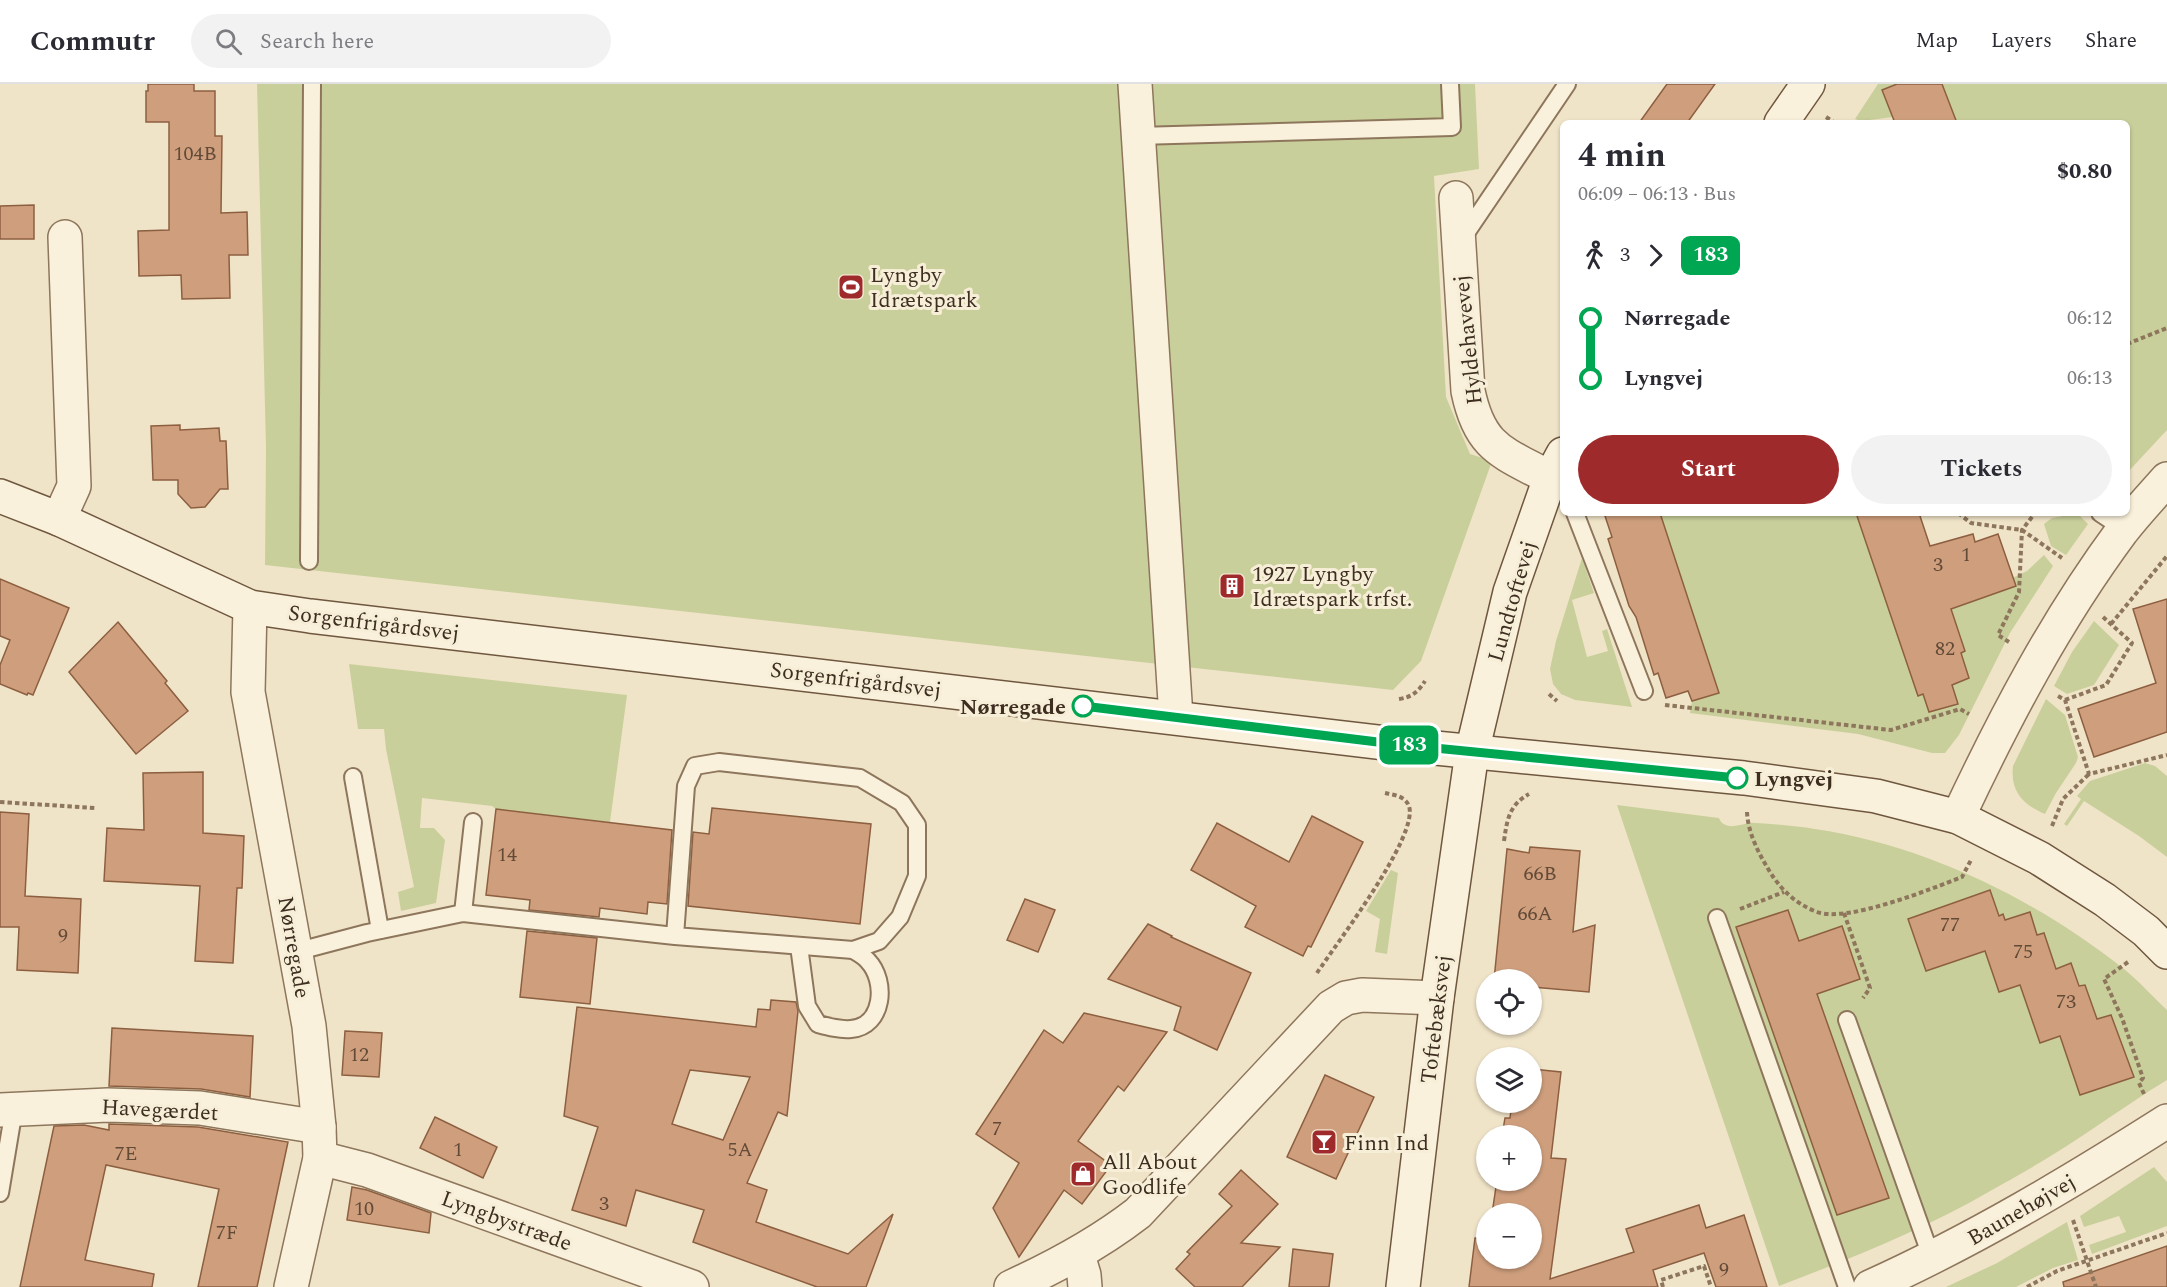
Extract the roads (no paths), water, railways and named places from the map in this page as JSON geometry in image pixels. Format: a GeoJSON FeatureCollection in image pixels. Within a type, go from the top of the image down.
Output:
{"type":"FeatureCollection","features":[{"type":"Feature","properties":{"kind":"street"},"geometry":{"type":"LineString","coordinates":[[1135,84],[1176,717]]}},
{"type":"Feature","properties":{"kind":"street"},"geometry":{"type":"LineString","coordinates":[[1783,120],[1808,84]]}},
{"type":"Feature","properties":{"kind":"street","name":"Hyldehavevej"},"geometry":{"type":"LineString","coordinates":[[1456,198],[1468,391],[1476,421],[1495,447],[1558,470]]}},
{"type":"Feature","properties":{"kind":"street"},"geometry":{"type":"LineString","coordinates":[[58,519],[74,486],[65,237]]}},
{"type":"Feature","properties":{"kind":"street","name":"Lundtoftevej"},"geometry":{"type":"LineString","coordinates":[[1472,752],[1510,592],[1558,470]]}},
{"type":"Feature","properties":{"kind":"street"},"geometry":{"type":"LineString","coordinates":[[2130,507],[2167,479]]}},
{"type":"Feature","properties":{"kind":"street","name":"Sorgenfrigårdsvej"},"geometry":{"type":"LineString","coordinates":[[0,496],[58,519],[250,607],[310,616],[1472,752],[1744,778],[1876,796],[1958,817],[2038,858],[2105,900],[2146,931],[2165,950]]}},
{"type":"Feature","properties":{"kind":"street"},"geometry":{"type":"LineString","coordinates":[[1958,817],[2031,671],[2084,586],[2112,521]]}},
{"type":"Feature","properties":{"kind":"street","name":"Nørregade"},"geometry":{"type":"LineString","coordinates":[[250,607],[248,692],[309,1026],[320,1142],[291,1287]]}},
{"type":"Feature","properties":{"kind":"street","name":"Toftebæksvej"},"geometry":{"type":"LineString","coordinates":[[1403,1287],[1437,998],[1472,752]]}},
{"type":"Feature","properties":{"kind":"street"},"geometry":{"type":"LineString","coordinates":[[1011,1287],[1078,1255],[1114,1232],[1138,1213],[1331,1007],[1346,998],[1362,995],[1437,998]]}},
{"type":"Feature","properties":{"kind":"street","name":"Havegærdet"},"geometry":{"type":"LineString","coordinates":[[7,1110],[108,1105],[200,1108],[320,1142]]}},
{"type":"Feature","properties":{"kind":"street","name":"Baunehøjvej"},"geometry":{"type":"LineString","coordinates":[[1870,1287],[1932,1259],[2062,1187],[2162,1124]]}},
{"type":"Feature","properties":{"kind":"street","name":"Lyngbystræde"},"geometry":{"type":"LineString","coordinates":[[320,1142],[367,1170],[692,1287]]}},
{"type":"Feature","properties":{"kind":"street"},"geometry":{"type":"LineString","coordinates":[[1078,1255],[1085,1287]]}},
{"type":"Feature","properties":{"kind":"lane"},"geometry":{"type":"LineString","coordinates":[[309,561],[312,84]]}},
{"type":"Feature","properties":{"kind":"lane"},"geometry":{"type":"LineString","coordinates":[[1138,136],[1452,127],[1450,84]]}},
{"type":"Feature","properties":{"kind":"lane"},"geometry":{"type":"LineString","coordinates":[[1458,245],[1567,84]]}},
{"type":"Feature","properties":{"kind":"lane"},"geometry":{"type":"LineString","coordinates":[[1576,516],[1644,691]]}},
{"type":"Feature","properties":{"kind":"lane"},"geometry":{"type":"LineString","coordinates":[[296,952],[380,930],[463,913],[675,936],[853,950],[879,941],[900,917],[917,876],[917,825],[903,803],[861,778],[719,762],[695,766],[686,786],[675,936]]}},
{"type":"Feature","properties":{"kind":"lane"},"geometry":{"type":"LineString","coordinates":[[353,777],[380,930]]}},
{"type":"Feature","properties":{"kind":"lane"},"geometry":{"type":"LineString","coordinates":[[463,913],[473,822]]}},
{"type":"Feature","properties":{"kind":"lane"},"geometry":{"type":"LineString","coordinates":[[1717,918],[1847,1287]]}},
{"type":"Feature","properties":{"kind":"lane"},"geometry":{"type":"LineString","coordinates":[[799,946],[807,1006],[818,1024],[834,1028],[854,1029],[870,1020],[879,1006],[880,989],[876,975],[869,962],[853,950]]}},
{"type":"Feature","properties":{"kind":"lane"},"geometry":{"type":"LineString","coordinates":[[1847,1020],[1932,1259]]}},
{"type":"Feature","properties":{"kind":"lane"},"geometry":{"type":"LineString","coordinates":[[0,1193],[7,1110]]}},
{"type":"Feature","properties":{"kind":"place","name":"Lyngby Idrætspark"},"geometry":{"type":"Point","coordinates":[851,287]}},
{"type":"Feature","properties":{"kind":"place","name":"1927 Lyngby Idrætspark trfst."},"geometry":{"type":"Point","coordinates":[1232,586]}},
{"type":"Feature","properties":{"kind":"place","name":"Nørregade"},"geometry":{"type":"Point","coordinates":[1083,706]}},
{"type":"Feature","properties":{"kind":"place","name":"Lyngvej"},"geometry":{"type":"Point","coordinates":[1737,778]}},
{"type":"Feature","properties":{"kind":"place","name":"Finn Ind"},"geometry":{"type":"Point","coordinates":[1324,1142]}},
{"type":"Feature","properties":{"kind":"place","name":"All About Goodlife"},"geometry":{"type":"Point","coordinates":[1083,1174]}}]}
